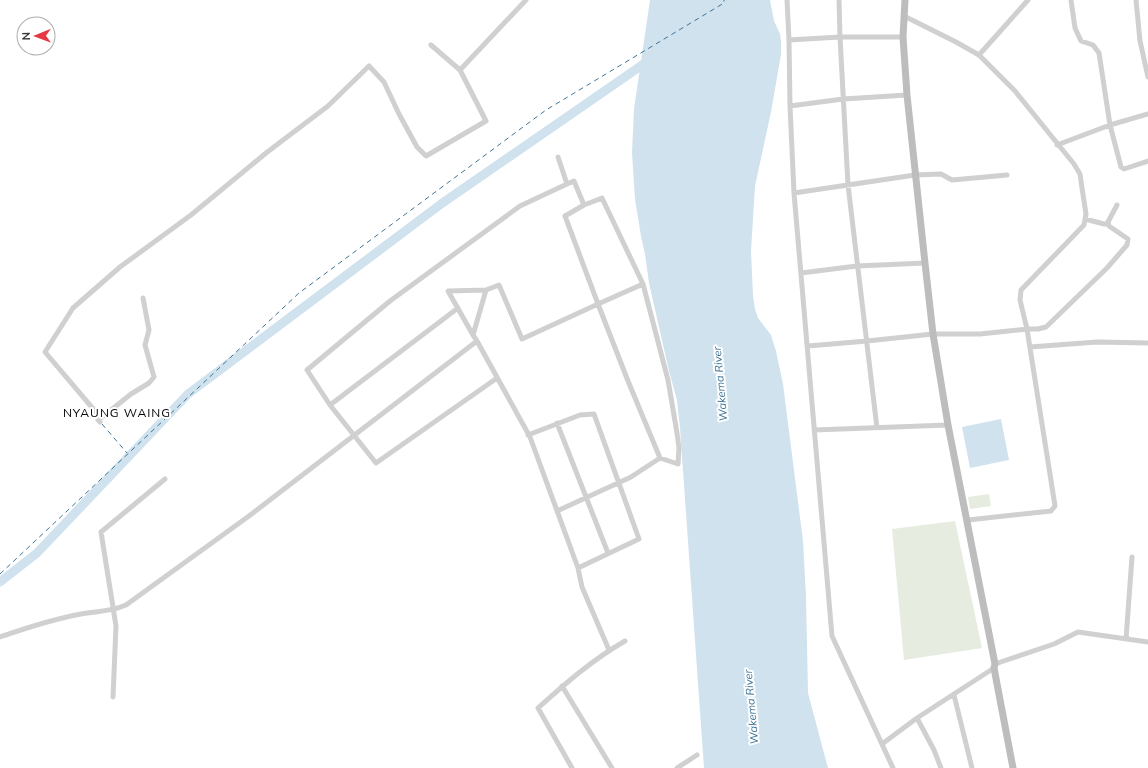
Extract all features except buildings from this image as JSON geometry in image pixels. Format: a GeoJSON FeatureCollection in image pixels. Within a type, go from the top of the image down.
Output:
{"type":"FeatureCollection","features":[{"type":"Feature","properties":{"kind":"street"},"geometry":{"type":"LineString","coordinates":[[460,70],[526,0]]}},
{"type":"Feature","properties":{"kind":"street"},"geometry":{"type":"LineString","coordinates":[[787,0],[794,193],[832,636],[893,768]]}},
{"type":"Feature","properties":{"kind":"street"},"geometry":{"type":"LineString","coordinates":[[839,0],[848,185],[878,428]]}},
{"type":"Feature","properties":{"kind":"street"},"geometry":{"type":"LineString","coordinates":[[905,0],[903,38],[907,95],[924,263],[933,334],[948,425],[968,520],[1013,768]]}},
{"type":"Feature","properties":{"kind":"street"},"geometry":{"type":"LineString","coordinates":[[979,55],[1028,0]]}},
{"type":"Feature","properties":{"kind":"street"},"geometry":{"type":"LineString","coordinates":[[1071,0],[1075,28],[1081,41],[1093,45],[1098,53],[1110,125],[1122,169],[1148,161]]}},
{"type":"Feature","properties":{"kind":"street"},"geometry":{"type":"LineString","coordinates":[[1136,0],[1140,41],[1148,78]]}},
{"type":"Feature","properties":{"kind":"street"},"geometry":{"type":"LineString","coordinates":[[904,16],[979,55],[1015,91],[1057,145],[1074,164],[1080,174],[1086,219],[1084,225],[1021,290],[1020,300],[1027,329],[1055,506],[1051,511],[968,520]]}},
{"type":"Feature","properties":{"kind":"street"},"geometry":{"type":"LineString","coordinates":[[789,40],[840,37],[903,38]]}},
{"type":"Feature","properties":{"kind":"street"},"geometry":{"type":"LineString","coordinates":[[143,298],[149,330],[145,345],[154,377],[149,383],[131,394],[100,420],[45,352],[73,308],[120,267],[191,215],[266,153],[328,106],[369,66],[384,82],[398,114],[417,147],[426,156],[486,121],[460,70],[432,45]]}},
{"type":"Feature","properties":{"kind":"street"},"geometry":{"type":"LineString","coordinates":[[790,106],[843,99],[907,95]]}},
{"type":"Feature","properties":{"kind":"street"},"geometry":{"type":"LineString","coordinates":[[1057,145],[1110,125],[1148,114]]}},
{"type":"Feature","properties":{"kind":"street"},"geometry":{"type":"LineString","coordinates":[[558,158],[567,184]]}},
{"type":"Feature","properties":{"kind":"street"},"geometry":{"type":"LineString","coordinates":[[794,193],[915,175],[941,174],[952,180],[1007,175]]}},
{"type":"Feature","properties":{"kind":"street"},"geometry":{"type":"LineString","coordinates":[[497,378],[376,463],[330,405],[306,370],[390,301],[520,206],[574,181],[584,205]]}},
{"type":"Feature","properties":{"kind":"street"},"geometry":{"type":"LineString","coordinates":[[602,198],[643,284],[668,380],[679,448],[678,464],[660,458],[628,381],[565,216],[584,205],[602,198]]}},
{"type":"Feature","properties":{"kind":"street"},"geometry":{"type":"LineString","coordinates":[[1108,224],[1116,205]]}},
{"type":"Feature","properties":{"kind":"street"},"geometry":{"type":"LineString","coordinates":[[808,346],[867,342],[933,334],[980,334],[1046,327],[1107,268],[1127,245],[1128,239],[1108,224],[1086,219]]}},
{"type":"Feature","properties":{"kind":"street"},"geometry":{"type":"LineString","coordinates":[[800,273],[857,266],[924,263]]}},
{"type":"Feature","properties":{"kind":"street"},"geometry":{"type":"LineString","coordinates":[[609,650],[582,587],[578,568],[528,435],[448,291],[486,290],[499,285],[522,340],[643,284]]}},
{"type":"Feature","properties":{"kind":"street"},"geometry":{"type":"LineString","coordinates":[[473,335],[486,290]]}},
{"type":"Feature","properties":{"kind":"street"},"geometry":{"type":"LineString","coordinates":[[330,405],[458,308]]}},
{"type":"Feature","properties":{"kind":"street"},"geometry":{"type":"LineString","coordinates":[[0,637],[53,620],[81,614],[114,610],[126,605],[250,516],[477,341]]}},
{"type":"Feature","properties":{"kind":"street"},"geometry":{"type":"LineString","coordinates":[[1030,347],[1097,342],[1148,343]]}},
{"type":"Feature","properties":{"kind":"street"},"geometry":{"type":"LineString","coordinates":[[528,435],[580,415],[594,414],[639,539],[578,568]]}},
{"type":"Feature","properties":{"kind":"street"},"geometry":{"type":"LineString","coordinates":[[557,424],[608,553]]}},
{"type":"Feature","properties":{"kind":"street"},"geometry":{"type":"LineString","coordinates":[[814,430],[948,425]]}},
{"type":"Feature","properties":{"kind":"street"},"geometry":{"type":"LineString","coordinates":[[557,511],[631,477],[660,458]]}},
{"type":"Feature","properties":{"kind":"street"},"geometry":{"type":"LineString","coordinates":[[113,697],[116,626],[101,532],[165,479]]}},
{"type":"Feature","properties":{"kind":"street"},"geometry":{"type":"LineString","coordinates":[[1126,639],[1132,557]]}},
{"type":"Feature","properties":{"kind":"street"},"geometry":{"type":"LineString","coordinates":[[882,744],[917,718],[954,695],[995,666],[1054,644],[1078,632],[1148,642]]}},
{"type":"Feature","properties":{"kind":"street"},"geometry":{"type":"LineString","coordinates":[[572,768],[538,708],[579,671],[609,650],[625,641]]}},
{"type":"Feature","properties":{"kind":"street"},"geometry":{"type":"LineString","coordinates":[[562,686],[612,768]]}},
{"type":"Feature","properties":{"kind":"street"},"geometry":{"type":"LineString","coordinates":[[954,695],[972,768]]}},
{"type":"Feature","properties":{"kind":"street"},"geometry":{"type":"LineString","coordinates":[[917,718],[934,750],[941,768]]}},
{"type":"Feature","properties":{"kind":"street"},"geometry":{"type":"LineString","coordinates":[[677,768],[697,755]]}},
{"type":"Feature","properties":{"kind":"shaded area"},"geometry":{"type":"Polygon","coordinates":[[[989,494],[991,506],[970,509],[968,497],[989,494]]]}},
{"type":"Feature","properties":{"kind":"shaded area"},"geometry":{"type":"Polygon","coordinates":[[[955,521],[982,648],[904,660],[892,529],[955,521]]]}},
{"type":"Feature","properties":{"kind":"water","name":"Wakema River"},"geometry":{"type":"Polygon","coordinates":[[[650,0],[770,0],[774,21],[780,34],[781,54],[771,112],[755,186],[751,251],[753,296],[758,318],[771,335],[783,384],[803,541],[808,693],[828,768],[704,768],[677,400],[649,283],[635,199],[632,153],[634,109],[650,0]]]}},
{"type":"Feature","properties":{"kind":"water"},"geometry":{"type":"Polygon","coordinates":[[[1001,419],[1009,460],[970,468],[962,427],[1001,419]]]}},
{"type":"Feature","properties":{"kind":"waterway"},"geometry":{"type":"LineString","coordinates":[[0,582],[37,553],[188,394],[441,204],[648,61]]}},
{"type":"Feature","properties":{"kind":"ferry route"},"geometry":{"type":"LineString","coordinates":[[0,574],[299,293],[546,110],[724,3],[724,0]]}},
{"type":"Feature","properties":{"kind":"ferry route"},"geometry":{"type":"LineString","coordinates":[[102,424],[127,453]]}},
{"type":"Feature","properties":{"kind":"district","name":"NYAUNG WAING"},"geometry":{"type":"Point","coordinates":[117,413]}}]}
